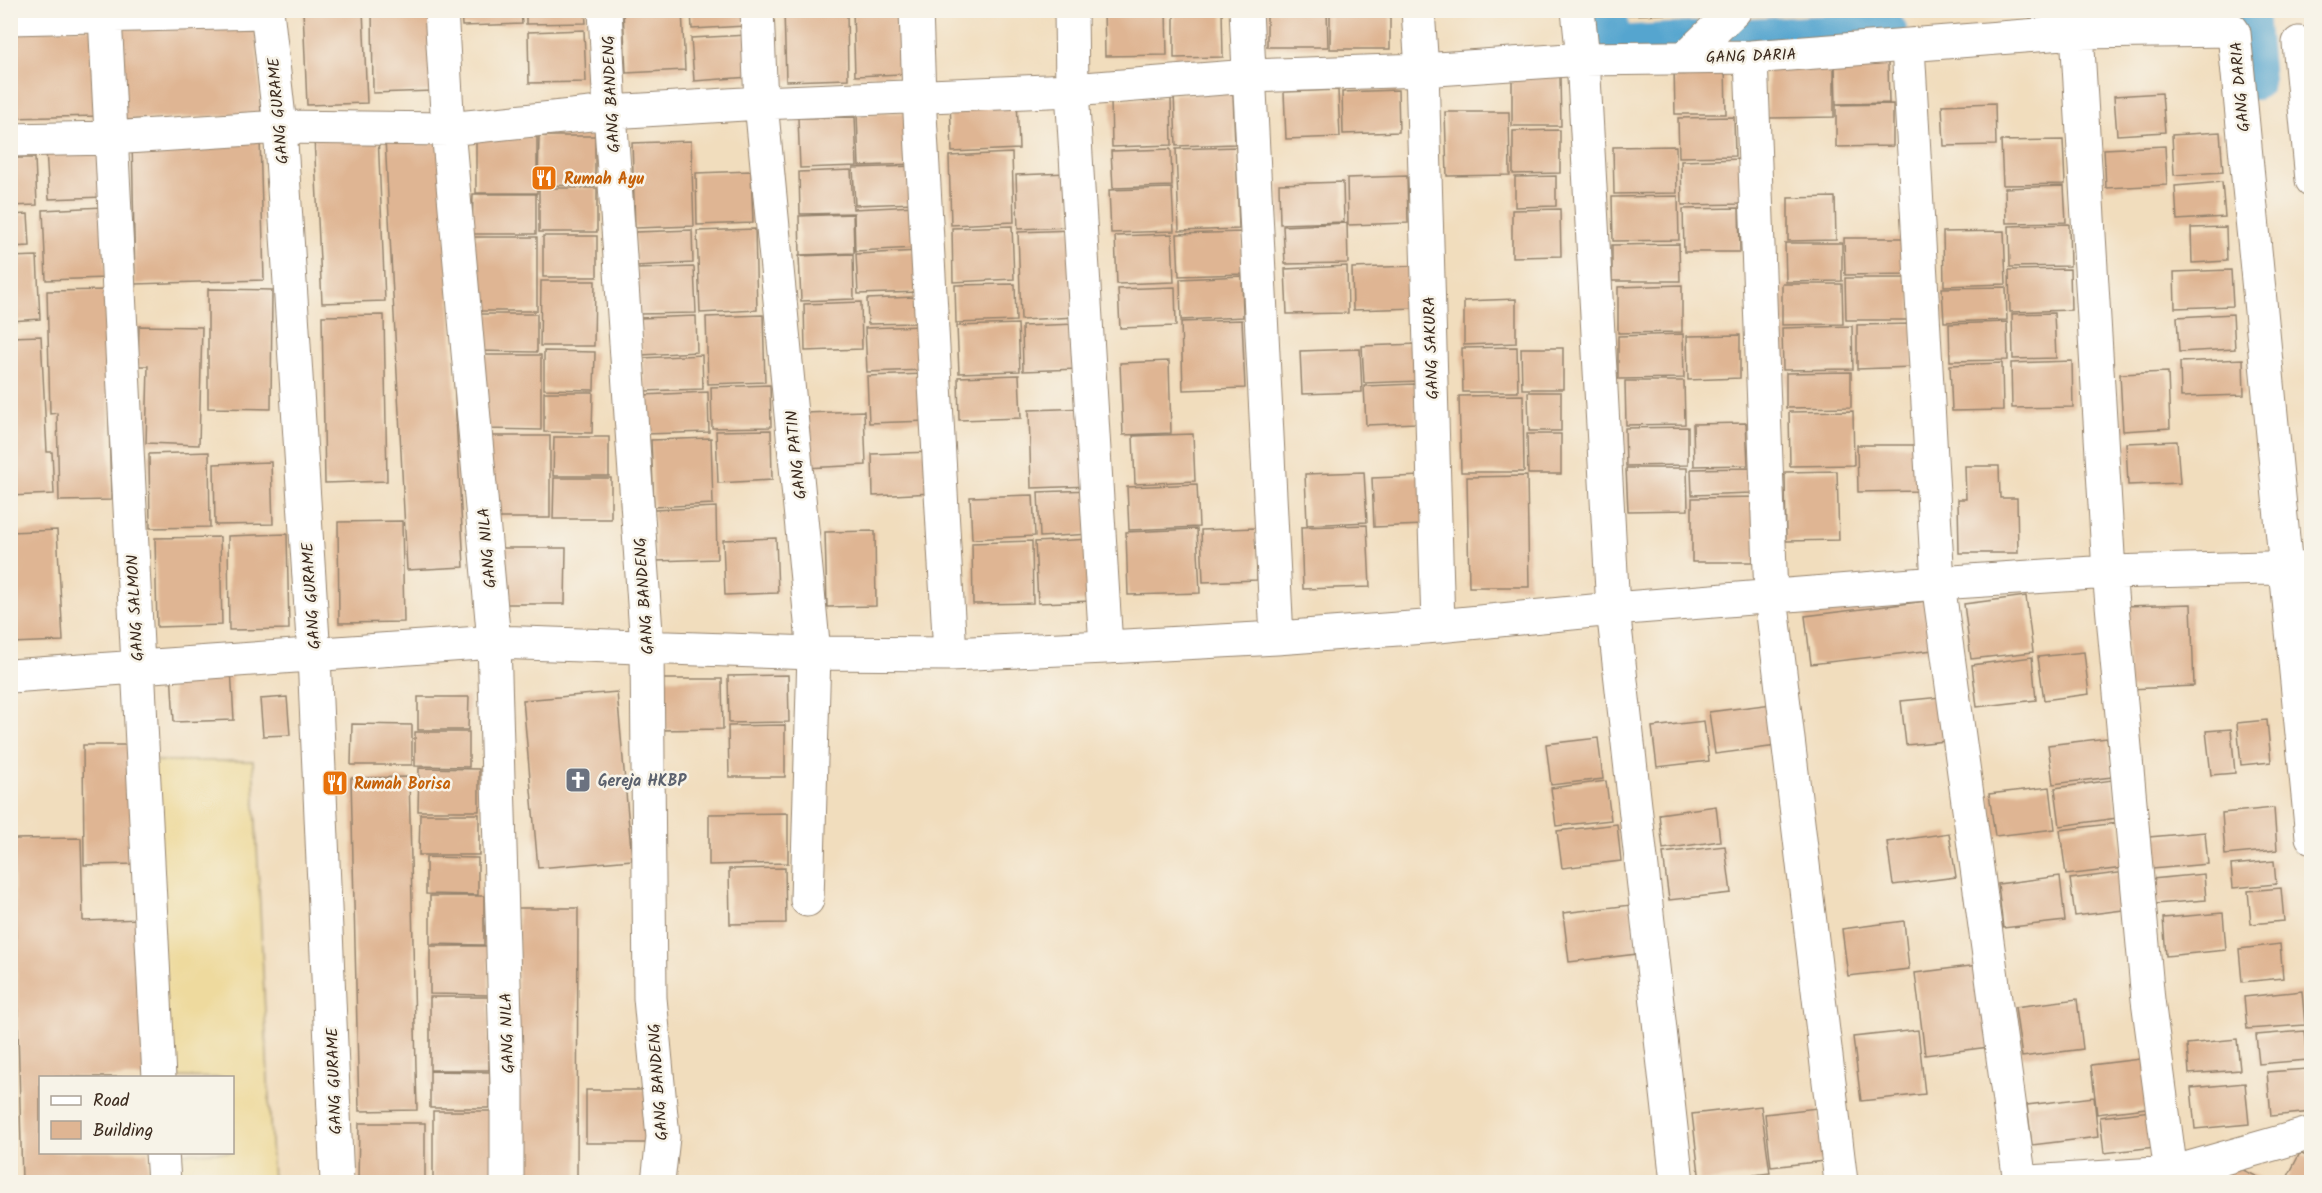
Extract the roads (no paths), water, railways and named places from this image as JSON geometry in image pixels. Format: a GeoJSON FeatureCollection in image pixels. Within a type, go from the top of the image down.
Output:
{"type":"FeatureCollection","features":[{"type":"Feature","properties":{"kind":"street","name":"GANG NILA"},"geometry":{"type":"LineString","coordinates":[[441,10],[448,129],[494,642],[507,1086],[507,1182]]}},
{"type":"Feature","properties":{"kind":"street","name":"GANG BANDENG"},"geometry":{"type":"LineString","coordinates":[[605,10],[647,647],[650,998],[663,1137],[658,1182]]}},
{"type":"Feature","properties":{"kind":"street","name":"GANG PATIN"},"geometry":{"type":"LineString","coordinates":[[757,10],[761,103],[814,653],[807,900]]}},
{"type":"Feature","properties":{"kind":"street"},"geometry":{"type":"LineString","coordinates":[[916,10],[950,654]]}},
{"type":"Feature","properties":{"kind":"street"},"geometry":{"type":"LineString","coordinates":[[1071,10],[1072,90],[1106,647]]}},
{"type":"Feature","properties":{"kind":"street"},"geometry":{"type":"LineString","coordinates":[[1246,10],[1277,638]]}},
{"type":"Feature","properties":{"kind":"street","name":"GANG SAKURA"},"geometry":{"type":"LineString","coordinates":[[1418,10],[1422,70],[1438,626]]}},
{"type":"Feature","properties":{"kind":"street"},"geometry":{"type":"LineString","coordinates":[[1578,10],[1583,59],[1613,609],[1677,1182]]}},
{"type":"Feature","properties":{"kind":"street"},"geometry":{"type":"LineString","coordinates":[[1691,52],[1735,10]]}},
{"type":"Feature","properties":{"kind":"street"},"geometry":{"type":"LineString","coordinates":[[10,18],[267,11]]}},
{"type":"Feature","properties":{"kind":"street","name":"GANG GURAME"},"geometry":{"type":"LineString","coordinates":[[267,11],[280,127],[314,656],[337,1182]]}},
{"type":"Feature","properties":{"kind":"street","name":"GANG SALMON"},"geometry":{"type":"LineString","coordinates":[[105,16],[159,1076]]}},
{"type":"Feature","properties":{"kind":"street","name":"GANG DARIA"},"geometry":{"type":"LineString","coordinates":[[10,140],[111,138],[280,127],[448,129],[610,112],[761,103],[1072,90],[1250,76],[1422,70],[1691,52],[1751,57],[2077,32],[2234,32],[2296,569],[2312,837]]}},
{"type":"Feature","properties":{"kind":"street"},"geometry":{"type":"LineString","coordinates":[[2077,32],[2109,572],[2148,1000],[2181,1178]]}},
{"type":"Feature","properties":{"kind":"street"},"geometry":{"type":"LineString","coordinates":[[2299,42],[2312,180]]}},
{"type":"Feature","properties":{"kind":"street"},"geometry":{"type":"LineString","coordinates":[[1908,46],[1938,583],[2020,1182]]}},
{"type":"Feature","properties":{"kind":"street"},"geometry":{"type":"LineString","coordinates":[[1751,57],[1771,597],[1841,1182]]}},
{"type":"Feature","properties":{"kind":"street"},"geometry":{"type":"LineString","coordinates":[[10,676],[494,642],[814,653],[950,654],[1106,647],[1277,638],[1438,626],[1613,609],[1938,583],[2109,572],[2296,569]]}},
{"type":"Feature","properties":{"kind":"street"},"geometry":{"type":"LineString","coordinates":[[2030,1182],[2181,1178],[2312,1133]]}},
{"type":"Feature","properties":{"kind":"street"},"geometry":{"type":"LineString","coordinates":[[162,1154],[164,1182]]}},
{"type":"Feature","properties":{"kind":"waterway"},"geometry":{"type":"LineString","coordinates":[[1608,10],[1612,45],[1888,31]]}},
{"type":"Feature","properties":{"kind":"waterway"},"geometry":{"type":"LineString","coordinates":[[2184,17],[2249,14],[2255,81]]}},
{"type":"Feature","properties":{"kind":"place","name":"Rumah Ayu"},"geometry":{"type":"Point","coordinates":[544,178]}},
{"type":"Feature","properties":{"kind":"place","name":"Gereja HKBP"},"geometry":{"type":"Point","coordinates":[578,780]}},
{"type":"Feature","properties":{"kind":"place","name":"Rumah Borisa"},"geometry":{"type":"Point","coordinates":[335,783]}}]}
